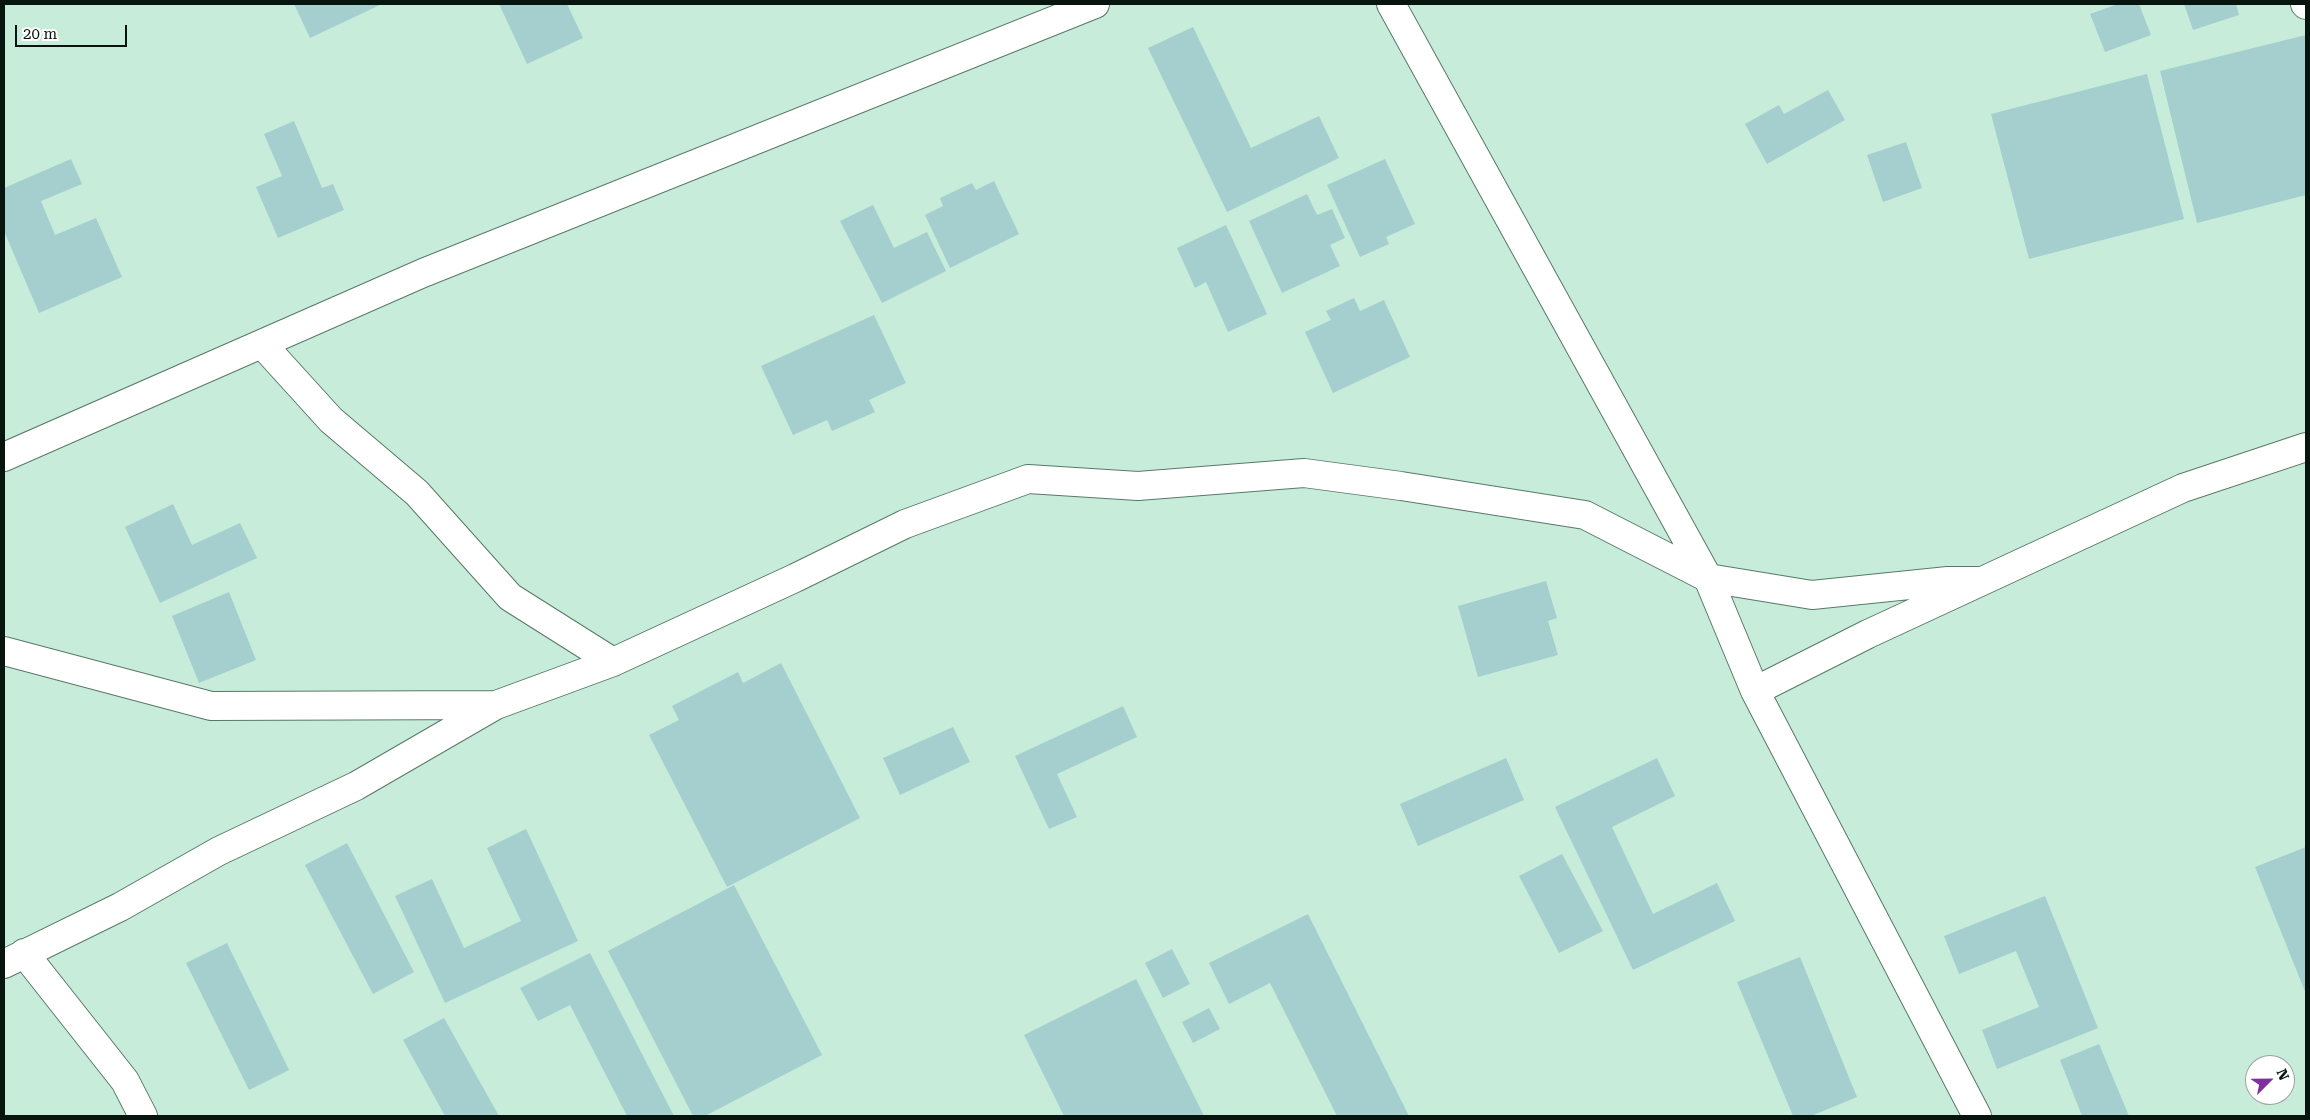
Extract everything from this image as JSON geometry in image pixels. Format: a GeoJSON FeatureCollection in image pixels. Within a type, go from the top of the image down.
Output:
{"type":"FeatureCollection","features":[{"type":"Feature","properties":{"kind":"street"},"geometry":{"type":"LineString","coordinates":[[4,457],[423,273],[1095,4]]}},
{"type":"Feature","properties":{"kind":"street"},"geometry":{"type":"LineString","coordinates":[[1391,4],[1708,578],[1755,691],[1977,1116]]}},
{"type":"Feature","properties":{"kind":"street"},"geometry":{"type":"LineString","coordinates":[[262,344],[331,420],[418,493],[510,597],[613,662]]}},
{"type":"Feature","properties":{"kind":"street"},"geometry":{"type":"LineString","coordinates":[[1755,691],[1981,581],[2183,488],[2306,447]]}},
{"type":"Feature","properties":{"kind":"street"},"geometry":{"type":"LineString","coordinates":[[144,1116],[126,1081],[14,958],[120,908],[219,852],[356,786],[496,705],[613,662],[795,578],[904,524],[1028,479],[1138,486],[1304,473],[1585,515],[1708,578],[1812,595],[1948,580],[1981,581]]}},
{"type":"Feature","properties":{"kind":"street"},"geometry":{"type":"LineString","coordinates":[[4,650],[211,706],[496,705]]}},
{"type":"Feature","properties":{"kind":"building"},"geometry":{"type":"Polygon","coordinates":[[[294,4],[382,4],[310,38],[294,4]]]}},
{"type":"Feature","properties":{"kind":"building"},"geometry":{"type":"Polygon","coordinates":[[[499,4],[567,4],[583,38],[527,64],[499,4]]]}},
{"type":"Feature","properties":{"kind":"building"},"geometry":{"type":"Polygon","coordinates":[[[2118,4],[2139,4],[2151,35],[2105,52],[2090,14],[2118,4]]]}},
{"type":"Feature","properties":{"kind":"building"},"geometry":{"type":"Polygon","coordinates":[[[2184,4],[2236,4],[2239,15],[2193,30],[2184,4]]]}},
{"type":"Feature","properties":{"kind":"building"},"geometry":{"type":"Polygon","coordinates":[[[1193,27],[1251,148],[1319,116],[1339,158],[1227,212],[1148,48],[1193,27]]]}},
{"type":"Feature","properties":{"kind":"building"},"geometry":{"type":"Polygon","coordinates":[[[2306,35],[2306,195],[2197,223],[2160,71],[2306,35]]]}},
{"type":"Feature","properties":{"kind":"building"},"geometry":{"type":"Polygon","coordinates":[[[2147,74],[2184,219],[2029,259],[1991,114],[2147,74]]]}},
{"type":"Feature","properties":{"kind":"building"},"geometry":{"type":"Polygon","coordinates":[[[1828,90],[1845,120],[1767,164],[1745,124],[1779,105],[1784,114],[1828,90]]]}},
{"type":"Feature","properties":{"kind":"building"},"geometry":{"type":"Polygon","coordinates":[[[294,121],[322,188],[333,184],[344,210],[278,238],[256,187],[282,176],[264,134],[294,121]]]}},
{"type":"Feature","properties":{"kind":"building"},"geometry":{"type":"Polygon","coordinates":[[[1906,142],[1922,188],[1883,202],[1867,155],[1906,142]]]}},
{"type":"Feature","properties":{"kind":"building"},"geometry":{"type":"Polygon","coordinates":[[[71,159],[82,184],[41,201],[55,235],[96,218],[122,277],[39,313],[4,231],[4,188],[71,159]]]}},
{"type":"Feature","properties":{"kind":"building"},"geometry":{"type":"Polygon","coordinates":[[[1385,159],[1415,224],[1386,237],[1389,244],[1360,257],[1327,185],[1385,159]]]}},
{"type":"Feature","properties":{"kind":"building"},"geometry":{"type":"Polygon","coordinates":[[[994,181],[1019,234],[950,268],[925,215],[943,206],[940,198],[972,183],[976,190],[994,181]]]}},
{"type":"Feature","properties":{"kind":"building"},"geometry":{"type":"Polygon","coordinates":[[[1307,194],[1317,215],[1332,209],[1345,238],[1330,245],[1340,266],[1282,293],[1249,221],[1307,194]]]}},
{"type":"Feature","properties":{"kind":"building"},"geometry":{"type":"Polygon","coordinates":[[[873,205],[894,248],[927,232],[946,271],[882,303],[840,221],[873,205]]]}},
{"type":"Feature","properties":{"kind":"building"},"geometry":{"type":"Polygon","coordinates":[[[1226,225],[1267,314],[1228,332],[1206,282],[1195,288],[1177,248],[1226,225]]]}},
{"type":"Feature","properties":{"kind":"building"},"geometry":{"type":"Polygon","coordinates":[[[1354,298],[1360,311],[1384,300],[1410,357],[1333,393],[1305,332],[1331,320],[1326,311],[1354,298]]]}},
{"type":"Feature","properties":{"kind":"building"},"geometry":{"type":"Polygon","coordinates":[[[874,315],[906,383],[869,400],[875,412],[832,431],[827,420],[793,435],[761,366],[874,315]]]}},
{"type":"Feature","properties":{"kind":"building"},"geometry":{"type":"Polygon","coordinates":[[[173,504],[192,545],[240,523],[257,558],[160,603],[125,527],[173,504]]]}},
{"type":"Feature","properties":{"kind":"building"},"geometry":{"type":"Polygon","coordinates":[[[1546,581],[1557,618],[1548,621],[1558,655],[1478,677],[1458,606],[1546,581]]]}},
{"type":"Feature","properties":{"kind":"building"},"geometry":{"type":"Polygon","coordinates":[[[229,592],[256,660],[199,683],[172,616],[229,592]]]}},
{"type":"Feature","properties":{"kind":"building"},"geometry":{"type":"Polygon","coordinates":[[[781,663],[860,818],[727,887],[649,735],[679,720],[672,706],[738,672],[743,683],[781,663]]]}},
{"type":"Feature","properties":{"kind":"building"},"geometry":{"type":"Polygon","coordinates":[[[1123,706],[1137,737],[1057,774],[1077,817],[1049,829],[1015,756],[1123,706]]]}},
{"type":"Feature","properties":{"kind":"building"},"geometry":{"type":"Polygon","coordinates":[[[953,727],[970,762],[900,795],[883,758],[953,727]]]}},
{"type":"Feature","properties":{"kind":"building"},"geometry":{"type":"Polygon","coordinates":[[[1506,758],[1524,800],[1418,846],[1400,804],[1506,758]]]}},
{"type":"Feature","properties":{"kind":"building"},"geometry":{"type":"Polygon","coordinates":[[[1657,758],[1675,796],[1612,827],[1653,914],[1717,883],[1735,921],[1633,970],[1555,807],[1657,758]]]}},
{"type":"Feature","properties":{"kind":"building"},"geometry":{"type":"Polygon","coordinates":[[[526,829],[578,941],[445,1003],[395,896],[432,879],[464,948],[521,921],[487,848],[526,829]]]}},
{"type":"Feature","properties":{"kind":"building"},"geometry":{"type":"Polygon","coordinates":[[[347,843],[414,972],[373,994],[305,865],[347,843]]]}},
{"type":"Feature","properties":{"kind":"building"},"geometry":{"type":"Polygon","coordinates":[[[2306,847],[2306,994],[2255,867],[2306,847]]]}},
{"type":"Feature","properties":{"kind":"building"},"geometry":{"type":"Polygon","coordinates":[[[1562,854],[1603,931],[1559,953],[1519,876],[1562,854]]]}},
{"type":"Feature","properties":{"kind":"building"},"geometry":{"type":"Polygon","coordinates":[[[734,885],[822,1055],[705,1116],[693,1116],[608,951],[734,885]]]}},
{"type":"Feature","properties":{"kind":"building"},"geometry":{"type":"Polygon","coordinates":[[[2045,896],[2098,1028],[1997,1069],[1982,1030],[2039,1007],[2016,951],[1959,974],[1944,936],[2045,896]]]}},
{"type":"Feature","properties":{"kind":"building"},"geometry":{"type":"Polygon","coordinates":[[[1308,914],[1409,1116],[1337,1116],[1270,983],[1229,1004],[1209,963],[1308,914]]]}},
{"type":"Feature","properties":{"kind":"building"},"geometry":{"type":"Polygon","coordinates":[[[227,943],[289,1070],[249,1090],[186,963],[227,943]]]}},
{"type":"Feature","properties":{"kind":"building"},"geometry":{"type":"Polygon","coordinates":[[[1172,949],[1190,984],[1163,998],[1145,963],[1172,949]]]}},
{"type":"Feature","properties":{"kind":"building"},"geometry":{"type":"Polygon","coordinates":[[[590,953],[674,1116],[627,1116],[570,1005],[538,1021],[520,988],[590,953]]]}},
{"type":"Feature","properties":{"kind":"building"},"geometry":{"type":"Polygon","coordinates":[[[1800,957],[1857,1097],[1811,1116],[1793,1116],[1737,982],[1800,957]]]}},
{"type":"Feature","properties":{"kind":"building"},"geometry":{"type":"Polygon","coordinates":[[[1136,979],[1204,1116],[1064,1116],[1024,1035],[1136,979]]]}},
{"type":"Feature","properties":{"kind":"building"},"geometry":{"type":"Polygon","coordinates":[[[1209,1008],[1220,1029],[1193,1043],[1182,1022],[1209,1008]]]}},
{"type":"Feature","properties":{"kind":"building"},"geometry":{"type":"Polygon","coordinates":[[[444,1018],[499,1116],[445,1116],[403,1040],[444,1018]]]}},
{"type":"Feature","properties":{"kind":"building"},"geometry":{"type":"Polygon","coordinates":[[[2099,1044],[2129,1116],[2082,1116],[2060,1060],[2099,1044]]]}}]}
